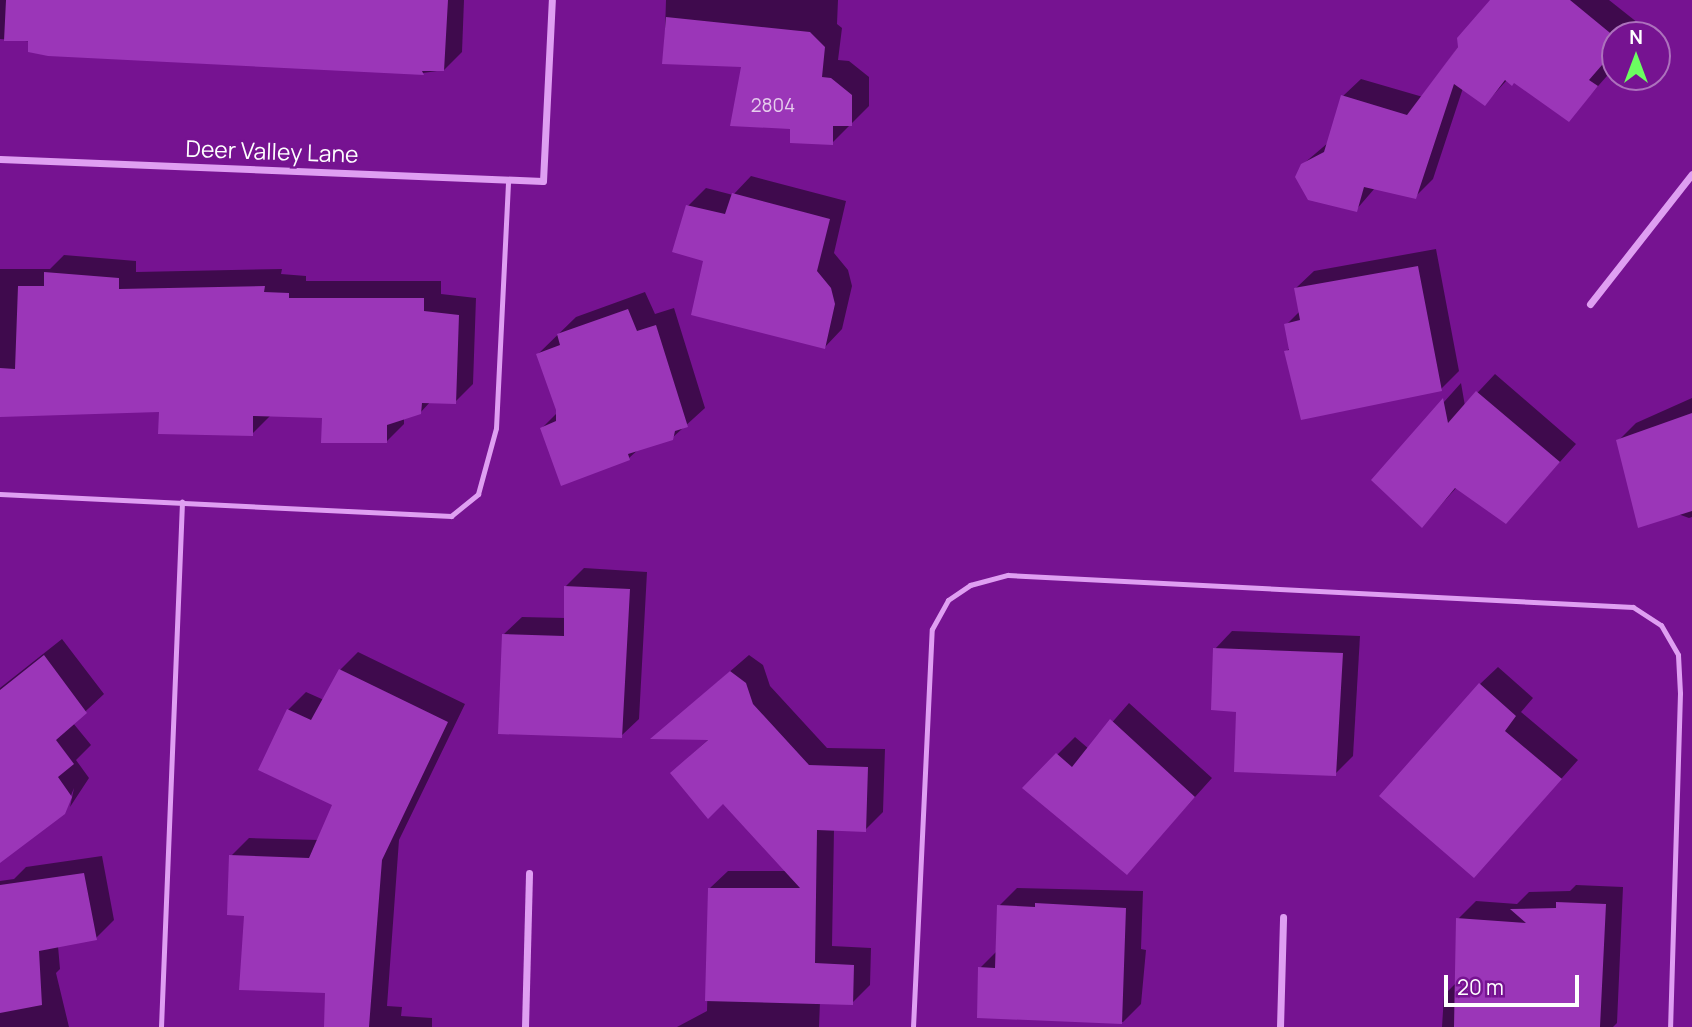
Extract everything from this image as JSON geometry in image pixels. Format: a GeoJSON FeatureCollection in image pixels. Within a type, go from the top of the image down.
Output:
{"type":"FeatureCollection","features":[{"type":"Feature","properties":{"kind":"street","name":"Deer Valley Lane"},"geometry":{"type":"LineString","coordinates":[[0,159],[543,181],[552,0]]}},
{"type":"Feature","properties":{"kind":"street"},"geometry":{"type":"LineString","coordinates":[[1590,304],[1692,174]]}},
{"type":"Feature","properties":{"kind":"street"},"geometry":{"type":"LineString","coordinates":[[525,1027],[529,873]]}},
{"type":"Feature","properties":{"kind":"street"},"geometry":{"type":"LineString","coordinates":[[1280,1027],[1283,917]]}},
{"type":"Feature","properties":{"kind":"lane"},"geometry":{"type":"LineString","coordinates":[[0,494],[452,516],[478,494],[496,428],[509,180]]}},
{"type":"Feature","properties":{"kind":"lane"},"geometry":{"type":"LineString","coordinates":[[160,1027],[182,501]]}},
{"type":"Feature","properties":{"kind":"lane"},"geometry":{"type":"LineString","coordinates":[[912,1027],[932,629],[948,600],[970,585],[1008,575],[1633,607],[1661,625],[1678,655],[1680,693],[1670,1027]]}},
{"type":"Feature","properties":{"kind":"building"},"geometry":{"type":"Polygon","coordinates":[[[6,0],[448,0],[444,71],[422,71],[424,75],[48,56],[28,52],[28,41],[4,41],[6,0]]]}},
{"type":"Feature","properties":{"kind":"building"},"geometry":{"type":"Polygon","coordinates":[[[1490,0],[1570,0],[1601,25],[1601,66],[1589,80],[1598,86],[1569,122],[1514,83],[1512,86],[1505,80],[1485,106],[1454,84],[1416,199],[1364,187],[1357,212],[1308,200],[1295,177],[1301,164],[1324,152],[1341,95],[1407,115],[1458,47],[1457,38],[1490,0]]]}},
{"type":"Feature","properties":{"kind":"building"},"geometry":{"type":"Polygon","coordinates":[[[666,17],[810,32],[825,47],[822,77],[831,78],[852,95],[852,126],[833,126],[833,145],[790,143],[790,129],[730,126],[741,67],[662,64],[666,17]]]}},
{"type":"Feature","properties":{"kind":"building"},"geometry":{"type":"Polygon","coordinates":[[[732,193],[830,219],[817,271],[831,288],[835,304],[825,349],[691,315],[703,261],[672,252],[686,205],[725,214],[732,193]]]}},
{"type":"Feature","properties":{"kind":"building"},"geometry":{"type":"Polygon","coordinates":[[[1418,266],[1442,391],[1301,420],[1284,351],[1289,350],[1284,324],[1300,320],[1294,288],[1418,266]]]}},
{"type":"Feature","properties":{"kind":"building"},"geometry":{"type":"Polygon","coordinates":[[[44,272],[119,278],[119,289],[265,286],[264,292],[289,293],[289,298],[424,298],[424,311],[459,315],[456,404],[422,403],[421,414],[387,425],[387,443],[321,443],[322,418],[253,416],[253,436],[158,434],[159,412],[0,417],[0,368],[15,369],[18,286],[44,286],[44,272]]]}},
{"type":"Feature","properties":{"kind":"building"},"geometry":{"type":"Polygon","coordinates":[[[628,309],[637,331],[656,325],[688,427],[675,431],[673,440],[628,454],[630,460],[561,486],[540,428],[556,421],[556,410],[536,354],[560,345],[557,334],[628,309]]]}},
{"type":"Feature","properties":{"kind":"building"},"geometry":{"type":"Polygon","coordinates":[[[1476,391],[1560,462],[1506,524],[1455,488],[1422,528],[1371,480],[1443,398],[1448,423],[1476,391]]]}},
{"type":"Feature","properties":{"kind":"building"},"geometry":{"type":"Polygon","coordinates":[[[1692,413],[1692,511],[1638,528],[1616,440],[1692,413]]]}},
{"type":"Feature","properties":{"kind":"building"},"geometry":{"type":"Polygon","coordinates":[[[564,586],[630,589],[622,738],[498,734],[502,634],[564,636],[564,586]]]}},
{"type":"Feature","properties":{"kind":"building"},"geometry":{"type":"Polygon","coordinates":[[[1213,648],[1343,653],[1336,776],[1234,772],[1236,712],[1211,710],[1213,648]]]}},
{"type":"Feature","properties":{"kind":"building"},"geometry":{"type":"Polygon","coordinates":[[[44,655],[87,713],[56,740],[74,764],[58,777],[72,797],[65,814],[0,863],[0,690],[44,655]]]}},
{"type":"Feature","properties":{"kind":"building"},"geometry":{"type":"Polygon","coordinates":[[[339,669],[448,722],[382,860],[369,1027],[324,1027],[325,993],[239,990],[244,916],[227,915],[229,855],[309,858],[332,805],[258,770],[287,709],[311,720],[339,669]]]}},
{"type":"Feature","properties":{"kind":"building"},"geometry":{"type":"Polygon","coordinates":[[[730,671],[746,683],[753,704],[809,765],[868,767],[866,832],[817,830],[815,963],[854,965],[853,1005],[705,1001],[708,888],[800,888],[723,804],[708,819],[670,773],[708,740],[650,739],[730,671]]]}},
{"type":"Feature","properties":{"kind":"building"},"geometry":{"type":"Polygon","coordinates":[[[1479,683],[1516,716],[1505,731],[1562,779],[1474,878],[1379,796],[1479,683]]]}},
{"type":"Feature","properties":{"kind":"building"},"geometry":{"type":"Polygon","coordinates":[[[1110,719],[1195,797],[1127,875],[1022,788],[1056,753],[1072,767],[1110,719]]]}},
{"type":"Feature","properties":{"kind":"building"},"geometry":{"type":"Polygon","coordinates":[[[84,873],[97,940],[39,951],[42,1005],[0,1013],[0,885],[84,873]]]}},
{"type":"Feature","properties":{"kind":"building"},"geometry":{"type":"Polygon","coordinates":[[[1556,902],[1606,904],[1600,1027],[1454,1027],[1456,918],[1526,923],[1510,909],[1556,908],[1556,902]]]}},
{"type":"Feature","properties":{"kind":"building"},"geometry":{"type":"Polygon","coordinates":[[[1035,903],[1126,908],[1122,1024],[977,1018],[978,967],[995,968],[997,905],[1035,907],[1035,903]]]}}]}
